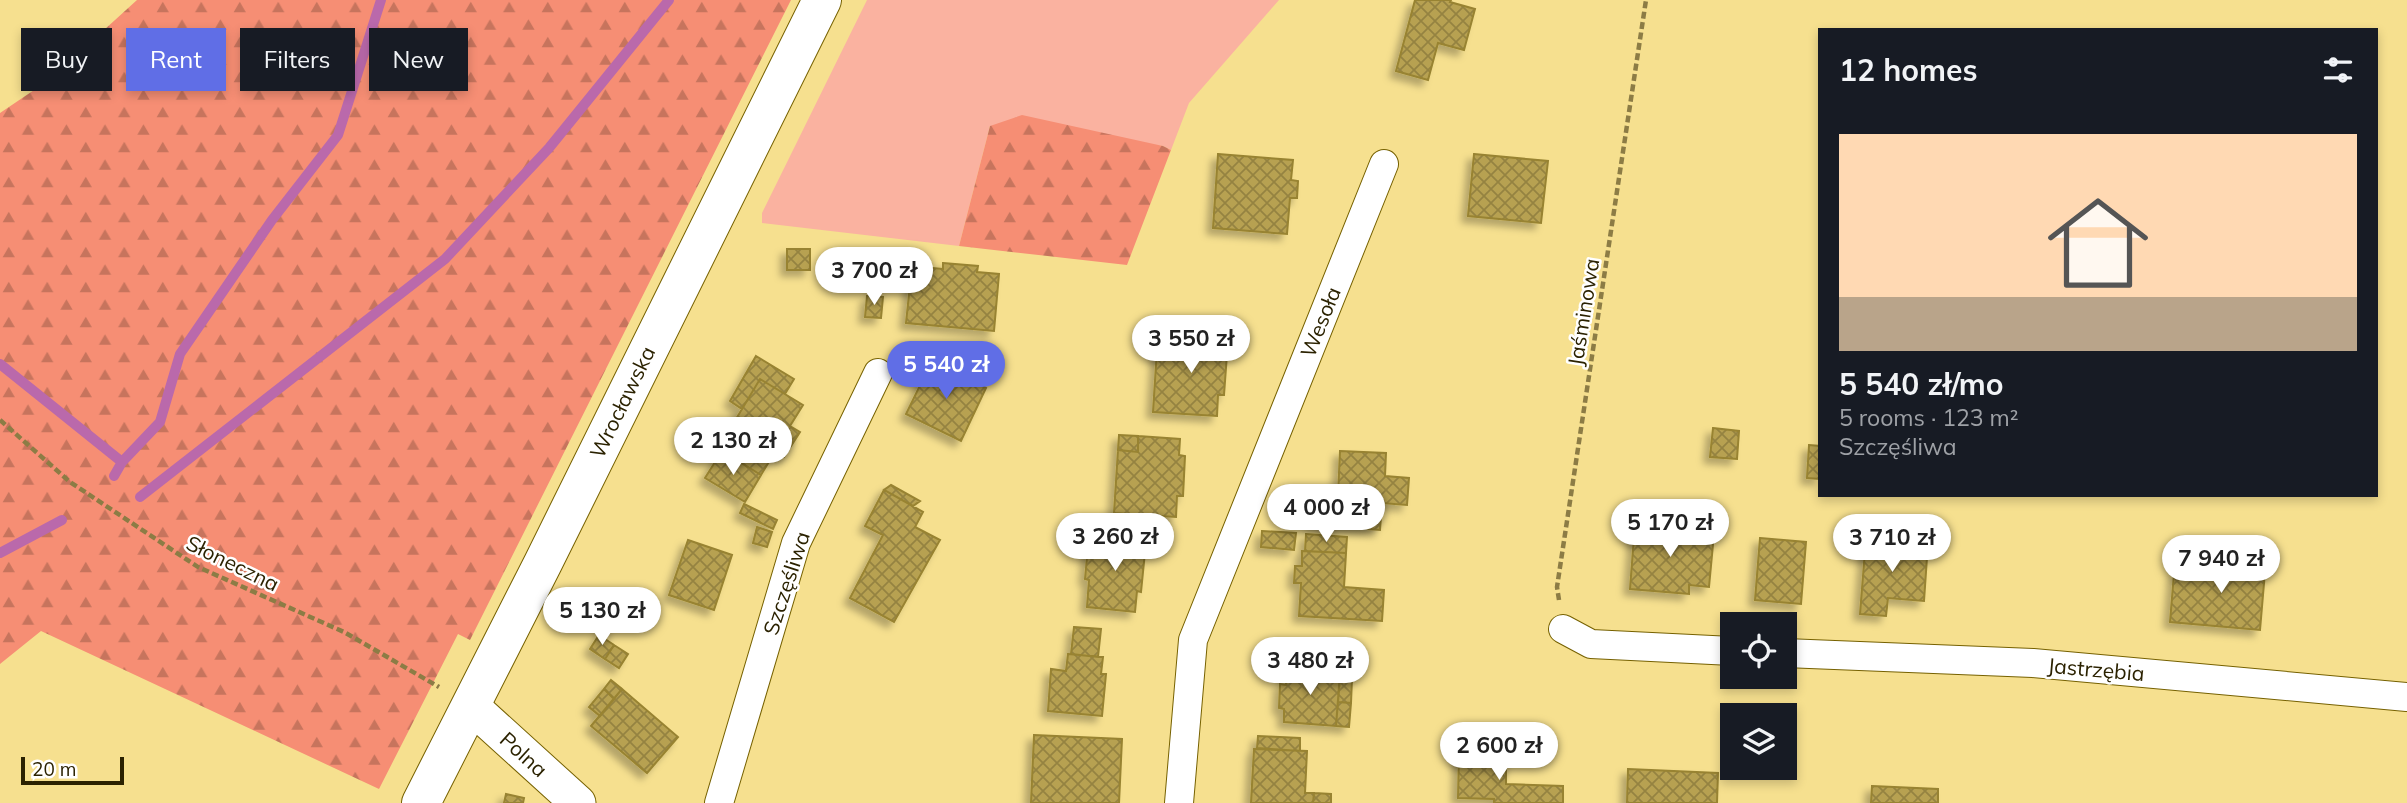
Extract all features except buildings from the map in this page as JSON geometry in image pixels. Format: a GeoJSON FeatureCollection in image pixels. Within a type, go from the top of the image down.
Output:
{"type":"FeatureCollection","features":[{"type":"Feature","properties":{"kind":"main road","name":"Wrocławska"},"geometry":{"type":"LineString","coordinates":[[421,803],[822,0]]}},
{"type":"Feature","properties":{"kind":"street","name":"Wesoła"},"geometry":{"type":"LineString","coordinates":[[1179,803],[1193,640],[1384,164]]}},
{"type":"Feature","properties":{"kind":"street","name":"Szczęśliwa"},"geometry":{"type":"LineString","coordinates":[[719,803],[796,543],[878,373]]}},
{"type":"Feature","properties":{"kind":"street"},"geometry":{"type":"LineString","coordinates":[[1563,629],[1591,644],[1720,650]]}},
{"type":"Feature","properties":{"kind":"street","name":"Jastrzębia"},"geometry":{"type":"LineString","coordinates":[[1797,653],[2034,663],[2407,698]]}},
{"type":"Feature","properties":{"kind":"street","name":"Polna"},"geometry":{"type":"LineString","coordinates":[[470,705],[578,803]]}},
{"type":"Feature","properties":{"kind":"path","name":"Jaśminowa"},"geometry":{"type":"LineString","coordinates":[[1563,629],[1557,587],[1646,0]]}},
{"type":"Feature","properties":{"kind":"path","name":"Słoneczna"},"geometry":{"type":"LineString","coordinates":[[0,421],[70,482],[198,567],[344,632],[470,705]]}},
{"type":"Feature","properties":{"kind":"shaded area"},"geometry":{"type":"Polygon","coordinates":[[[867,0],[1279,0],[1189,103],[1171,150],[1163,146],[990,126],[959,246],[762,223],[762,213],[867,0]]]}},
{"type":"Feature","properties":{"kind":"green space"},"geometry":{"type":"Polygon","coordinates":[[[137,0],[791,0],[470,640],[458,634],[379,789],[41,631],[0,664],[0,113],[33,91],[112,91],[112,28],[106,28],[137,0]]]}},
{"type":"Feature","properties":{"kind":"green space"},"geometry":{"type":"Polygon","coordinates":[[[1022,115],[1171,150],[1127,265],[959,246],[990,126],[1022,115]]]}},
{"type":"Feature","properties":{"kind":"waterway"},"geometry":{"type":"LineString","coordinates":[[114,476],[122,462],[160,422],[180,354],[272,220],[338,135],[381,0]]}},
{"type":"Feature","properties":{"kind":"waterway"},"geometry":{"type":"LineString","coordinates":[[140,497],[445,259],[549,148],[669,0]]}},
{"type":"Feature","properties":{"kind":"waterway"},"geometry":{"type":"LineString","coordinates":[[0,364],[122,462]]}},
{"type":"Feature","properties":{"kind":"waterway"},"geometry":{"type":"LineString","coordinates":[[0,553],[62,520]]}}]}
